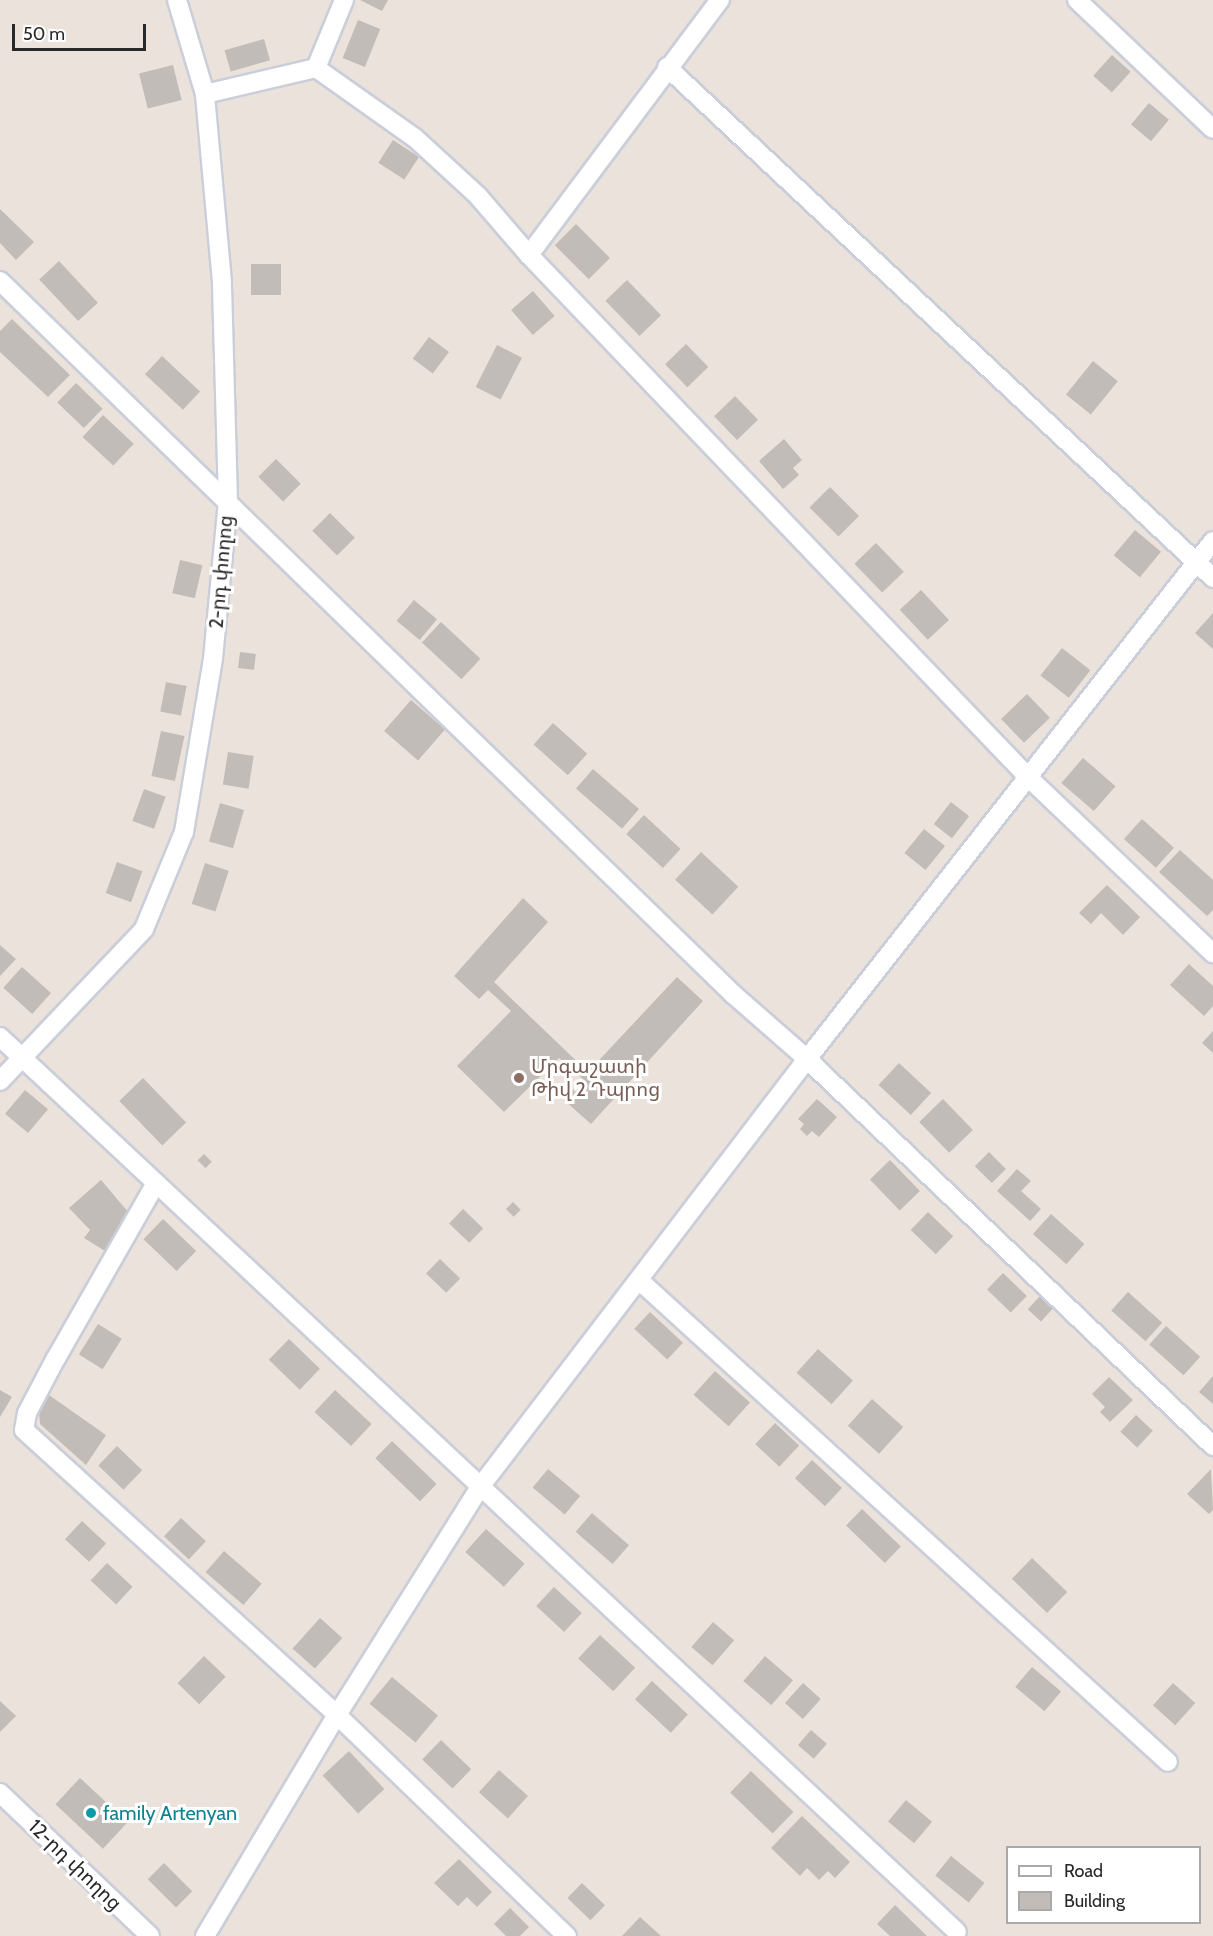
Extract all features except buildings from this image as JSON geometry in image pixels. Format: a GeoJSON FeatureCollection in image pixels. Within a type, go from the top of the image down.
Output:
{"type":"FeatureCollection","features":[{"type":"Feature","properties":{"kind":"street","name":"2-րդ փողոց"},"geometry":{"type":"LineString","coordinates":[[0,1081],[144,929],[184,832],[213,659],[228,501],[222,282],[205,94],[177,0]]}},
{"type":"Feature","properties":{"kind":"street"},"geometry":{"type":"LineString","coordinates":[[316,68],[344,0]]}},
{"type":"Feature","properties":{"kind":"street"},"geometry":{"type":"LineString","coordinates":[[529,255],[667,67],[720,0]]}},
{"type":"Feature","properties":{"kind":"street"},"geometry":{"type":"LineString","coordinates":[[1077,0],[1213,129]]}},
{"type":"Feature","properties":{"kind":"street"},"geometry":{"type":"LineString","coordinates":[[667,67],[1213,578]]}},
{"type":"Feature","properties":{"kind":"street"},"geometry":{"type":"LineString","coordinates":[[205,94],[316,68],[415,138],[478,196],[529,255],[1030,779],[1213,953]]}},
{"type":"Feature","properties":{"kind":"street"},"geometry":{"type":"LineString","coordinates":[[0,281],[734,995],[807,1059],[1213,1446]]}},
{"type":"Feature","properties":{"kind":"street"},"geometry":{"type":"LineString","coordinates":[[205,1936],[337,1714],[480,1487],[640,1281],[807,1059],[1030,779],[1213,541]]}},
{"type":"Feature","properties":{"kind":"street"},"geometry":{"type":"LineString","coordinates":[[0,1036],[957,1932]]}},
{"type":"Feature","properties":{"kind":"street"},"geometry":{"type":"LineString","coordinates":[[156,1183],[56,1358],[27,1413],[24,1430],[337,1714],[567,1936]]}},
{"type":"Feature","properties":{"kind":"street"},"geometry":{"type":"LineString","coordinates":[[640,1281],[1168,1762]]}},
{"type":"Feature","properties":{"kind":"street","name":"12-րդ փողոց"},"geometry":{"type":"LineString","coordinates":[[0,1793],[150,1936]]}},
{"type":"Feature","properties":{"kind":"place","name":"Մրգաշատի Թիվ 2 Դպրոց"},"geometry":{"type":"Point","coordinates":[519,1078]}},
{"type":"Feature","properties":{"kind":"place","name":"family Artenyan"},"geometry":{"type":"Point","coordinates":[91,1813]}}]}
